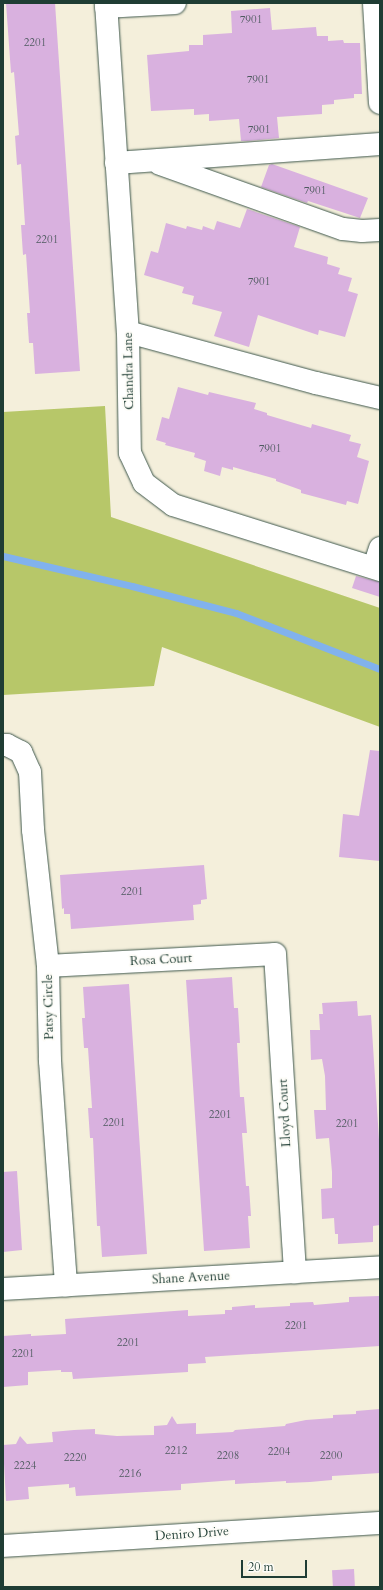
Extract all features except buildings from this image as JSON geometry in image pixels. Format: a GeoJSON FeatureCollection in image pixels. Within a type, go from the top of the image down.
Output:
{"type":"FeatureCollection","features":[{"type":"Feature","properties":{"kind":"street"},"geometry":{"type":"LineString","coordinates":[[106,5],[175,3]]}},
{"type":"Feature","properties":{"kind":"street"},"geometry":{"type":"LineString","coordinates":[[374,3],[380,103]]}},
{"type":"Feature","properties":{"kind":"street","name":"Chandra Lane"},"geometry":{"type":"LineString","coordinates":[[106,5],[128,332],[130,453],[144,483],[173,505],[378,562]]}},
{"type":"Feature","properties":{"kind":"street"},"geometry":{"type":"LineString","coordinates":[[116,163],[380,144]]}},
{"type":"Feature","properties":{"kind":"street"},"geometry":{"type":"LineString","coordinates":[[151,160],[343,229],[362,231],[380,230]]}},
{"type":"Feature","properties":{"kind":"street"},"geometry":{"type":"LineString","coordinates":[[128,332],[316,383],[380,398]]}},
{"type":"Feature","properties":{"kind":"street","name":"Patsy Circle"},"geometry":{"type":"LineString","coordinates":[[3,745],[7,745],[21,752],[30,772],[33,830],[48,966],[50,1061],[66,1285]]}},
{"type":"Feature","properties":{"kind":"street","name":"Rosa Court"},"geometry":{"type":"LineString","coordinates":[[48,966],[275,954]]}},
{"type":"Feature","properties":{"kind":"street","name":"Lloyd Court"},"geometry":{"type":"LineString","coordinates":[[275,954],[295,1272]]}},
{"type":"Feature","properties":{"kind":"street","name":"Shane Avenue"},"geometry":{"type":"LineString","coordinates":[[3,1290],[380,1267]]}},
{"type":"Feature","properties":{"kind":"street","name":"Deniro Drive"},"geometry":{"type":"LineString","coordinates":[[3,1546],[380,1523]]}},
{"type":"Feature","properties":{"kind":"green space"},"geometry":{"type":"Polygon","coordinates":[[[105,406],[111,517],[380,608],[380,727],[162,647],[154,686],[3,695],[3,412],[105,406]]]}},
{"type":"Feature","properties":{"kind":"waterway"},"geometry":{"type":"LineString","coordinates":[[3,556],[132,586],[236,613],[380,669]]}}]}
